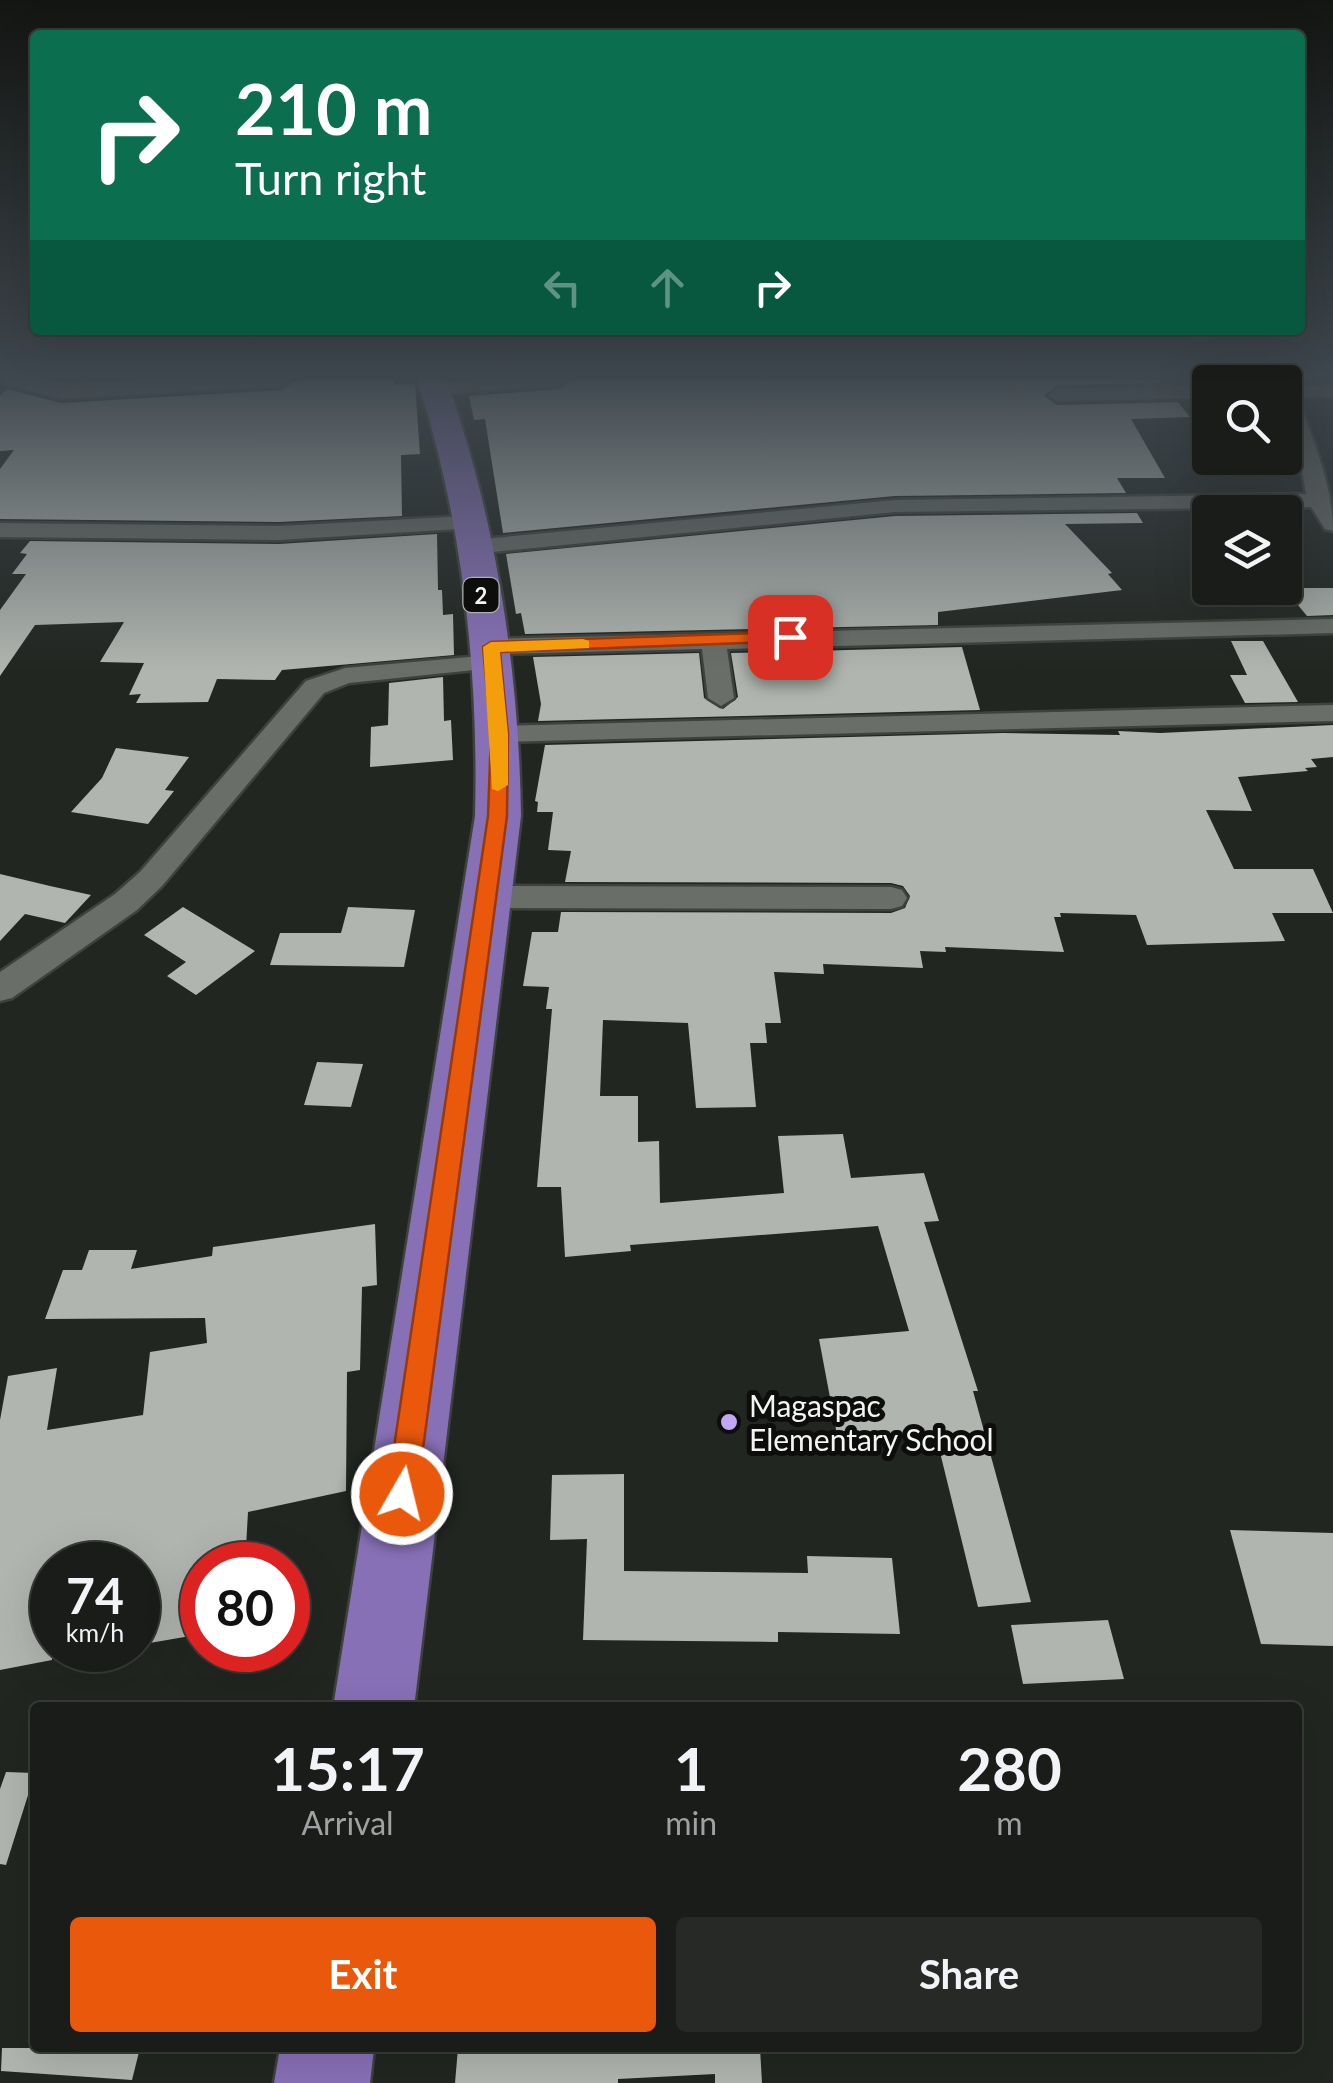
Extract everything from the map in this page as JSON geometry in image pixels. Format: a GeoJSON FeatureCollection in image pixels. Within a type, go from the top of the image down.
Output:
{"type":"FeatureCollection","features":[{"type":"Feature","properties":{"kind":"highway","name":"2"},"geometry":{"type":"LineString","coordinates":[[374,1702],[498,816],[500,734],[492,654],[459,476]]}},
{"type":"Feature","properties":{"kind":"highway"},"geometry":{"type":"LineString","coordinates":[[322,2083],[326,2052]]}},
{"type":"Feature","properties":{"kind":"street"},"geometry":{"type":"LineString","coordinates":[[1313,476],[1318,500],[1333,524]]}},
{"type":"Feature","properties":{"kind":"street"},"geometry":{"type":"LineString","coordinates":[[0,530],[470,535],[894,506],[1318,500]]}},
{"type":"Feature","properties":{"kind":"street"},"geometry":{"type":"LineString","coordinates":[[0,989],[126,902],[151,880],[314,687],[345,676],[492,654],[713,640],[1333,626]]}},
{"type":"Feature","properties":{"kind":"street"},"geometry":{"type":"LineString","coordinates":[[713,640],[721,698]]}},
{"type":"Feature","properties":{"kind":"street"},"geometry":{"type":"LineString","coordinates":[[500,734],[1333,713]]}},
{"type":"Feature","properties":{"kind":"street"},"geometry":{"type":"LineString","coordinates":[[486,897],[891,898]]}},
{"type":"Feature","properties":{"kind":"building"},"geometry":{"type":"Polygon","coordinates":[[[0,476],[401,476],[402,516],[279,522],[0,519],[0,476]]]}},
{"type":"Feature","properties":{"kind":"building"},"geometry":{"type":"Polygon","coordinates":[[[494,476],[1165,478],[1117,478],[1126,493],[895,496],[503,533],[494,476]]]}},
{"type":"Feature","properties":{"kind":"building"},"geometry":{"type":"Polygon","coordinates":[[[1137,513],[1143,523],[1065,524],[1112,573],[1108,574],[1122,590],[938,612],[938,625],[525,634],[521,613],[516,614],[506,554],[895,516],[1137,513]]]}},
{"type":"Feature","properties":{"kind":"building"},"geometry":{"type":"Polygon","coordinates":[[[437,534],[438,590],[442,590],[443,615],[453,614],[454,655],[282,670],[275,680],[217,679],[208,702],[136,703],[141,694],[129,695],[144,663],[100,662],[124,622],[35,625],[0,676],[0,610],[26,574],[12,574],[27,554],[20,553],[30,541],[279,544],[437,534]]]}},
{"type":"Feature","properties":{"kind":"building"},"geometry":{"type":"Polygon","coordinates":[[[1302,588],[1333,588],[1333,615],[1307,616],[1298,605],[1302,605],[1302,588]]]}},
{"type":"Feature","properties":{"kind":"building"},"geometry":{"type":"Polygon","coordinates":[[[1231,641],[1263,641],[1298,702],[1245,703],[1230,675],[1247,675],[1231,641]]]}},
{"type":"Feature","properties":{"kind":"building"},"geometry":{"type":"Polygon","coordinates":[[[962,647],[980,710],[538,721],[541,704],[533,657],[699,653],[704,698],[723,709],[738,697],[731,653],[962,647]]]}},
{"type":"Feature","properties":{"kind":"building"},"geometry":{"type":"Polygon","coordinates":[[[443,677],[444,721],[451,720],[453,760],[370,767],[371,727],[388,725],[389,683],[443,677]]]}},
{"type":"Feature","properties":{"kind":"building"},"geometry":{"type":"Polygon","coordinates":[[[1333,725],[1333,757],[1311,759],[1317,767],[1305,768],[1308,771],[1238,777],[1252,811],[1206,810],[1234,869],[1313,869],[1333,913],[1272,913],[1285,941],[1147,945],[1136,915],[1060,913],[1061,917],[1054,917],[1064,952],[945,947],[946,952],[920,951],[923,968],[823,964],[824,974],[774,972],[781,1023],[765,1023],[767,1043],[750,1043],[756,1107],[696,1108],[688,1023],[603,1020],[600,1096],[638,1096],[638,1142],[659,1141],[660,1203],[784,1193],[778,1136],[843,1134],[851,1178],[924,1173],[939,1221],[924,1222],[978,1391],[973,1391],[1031,1602],[978,1607],[935,1432],[838,1440],[819,1339],[909,1331],[878,1226],[630,1245],[631,1251],[565,1257],[561,1187],[537,1187],[552,1009],[546,1009],[549,987],[523,986],[532,932],[558,932],[561,912],[891,913],[905,908],[910,896],[903,886],[891,883],[565,882],[571,851],[548,850],[553,812],[537,812],[535,801],[545,745],[1003,733],[1120,735],[1118,731],[1160,733],[1333,725]]]}},
{"type":"Feature","properties":{"kind":"building"},"geometry":{"type":"Polygon","coordinates":[[[116,748],[189,757],[165,790],[174,791],[148,824],[71,812],[102,778],[116,748]]]}},
{"type":"Feature","properties":{"kind":"building"},"geometry":{"type":"Polygon","coordinates":[[[0,874],[91,895],[65,923],[25,914],[0,941],[0,874]]]}},
{"type":"Feature","properties":{"kind":"building"},"geometry":{"type":"Polygon","coordinates":[[[183,907],[255,951],[196,995],[167,976],[186,962],[144,935],[183,907]]]}},
{"type":"Feature","properties":{"kind":"building"},"geometry":{"type":"Polygon","coordinates":[[[348,907],[415,910],[404,967],[270,965],[280,933],[341,933],[348,907]]]}},
{"type":"Feature","properties":{"kind":"building"},"geometry":{"type":"Polygon","coordinates":[[[317,1062],[363,1064],[351,1107],[304,1105],[317,1062]]]}},
{"type":"Feature","properties":{"kind":"building"},"geometry":{"type":"Polygon","coordinates":[[[375,1224],[377,1285],[362,1287],[360,1370],[347,1372],[346,1491],[248,1512],[246,1542],[180,1542],[180,1638],[160,1641],[160,1542],[30,1542],[30,1664],[0,1670],[0,1420],[8,1376],[57,1368],[47,1430],[143,1415],[150,1352],[207,1343],[205,1318],[45,1319],[63,1270],[82,1270],[89,1250],[137,1250],[131,1269],[212,1256],[213,1247],[375,1224]]]}},
{"type":"Feature","properties":{"kind":"building"},"geometry":{"type":"Polygon","coordinates":[[[624,1474],[624,1571],[808,1573],[807,1556],[892,1558],[900,1634],[778,1632],[778,1642],[583,1640],[587,1539],[550,1540],[552,1475],[624,1474]]]}},
{"type":"Feature","properties":{"kind":"building"},"geometry":{"type":"Polygon","coordinates":[[[1230,1530],[1333,1533],[1333,1646],[1261,1644],[1230,1530]]]}},
{"type":"Feature","properties":{"kind":"building"},"geometry":{"type":"Polygon","coordinates":[[[1108,1620],[1124,1679],[1023,1684],[1011,1625],[1108,1620]]]}},
{"type":"Feature","properties":{"kind":"building"},"geometry":{"type":"Polygon","coordinates":[[[6,1772],[30,1773],[30,1789],[6,1865],[0,1864],[0,1789],[6,1772]]]}},
{"type":"Feature","properties":{"kind":"building"},"geometry":{"type":"Polygon","coordinates":[[[2,2048],[30,2048],[30,2052],[139,2052],[132,2080],[1,2071],[2,2048]]]}},
{"type":"Feature","properties":{"kind":"building"},"geometry":{"type":"Polygon","coordinates":[[[458,2052],[760,2052],[762,2083],[715,2083],[715,2074],[618,2079],[618,2083],[455,2083],[458,2052]]]}},
{"type":"Feature","properties":{"kind":"slow traffic"},"geometry":{"type":"LineString","coordinates":[[498,785],[500,734],[491,647],[583,644]]}},
{"type":"Feature","properties":{"kind":"place","name":"Magaspac Elementary School"},"geometry":{"type":"Point","coordinates":[729,1422]}},
{"type":"Feature","properties":{"kind":"route"},"geometry":{"type":"LineString","coordinates":[[402,1494],[498,816],[500,734],[491,647],[790,637]]}}]}
